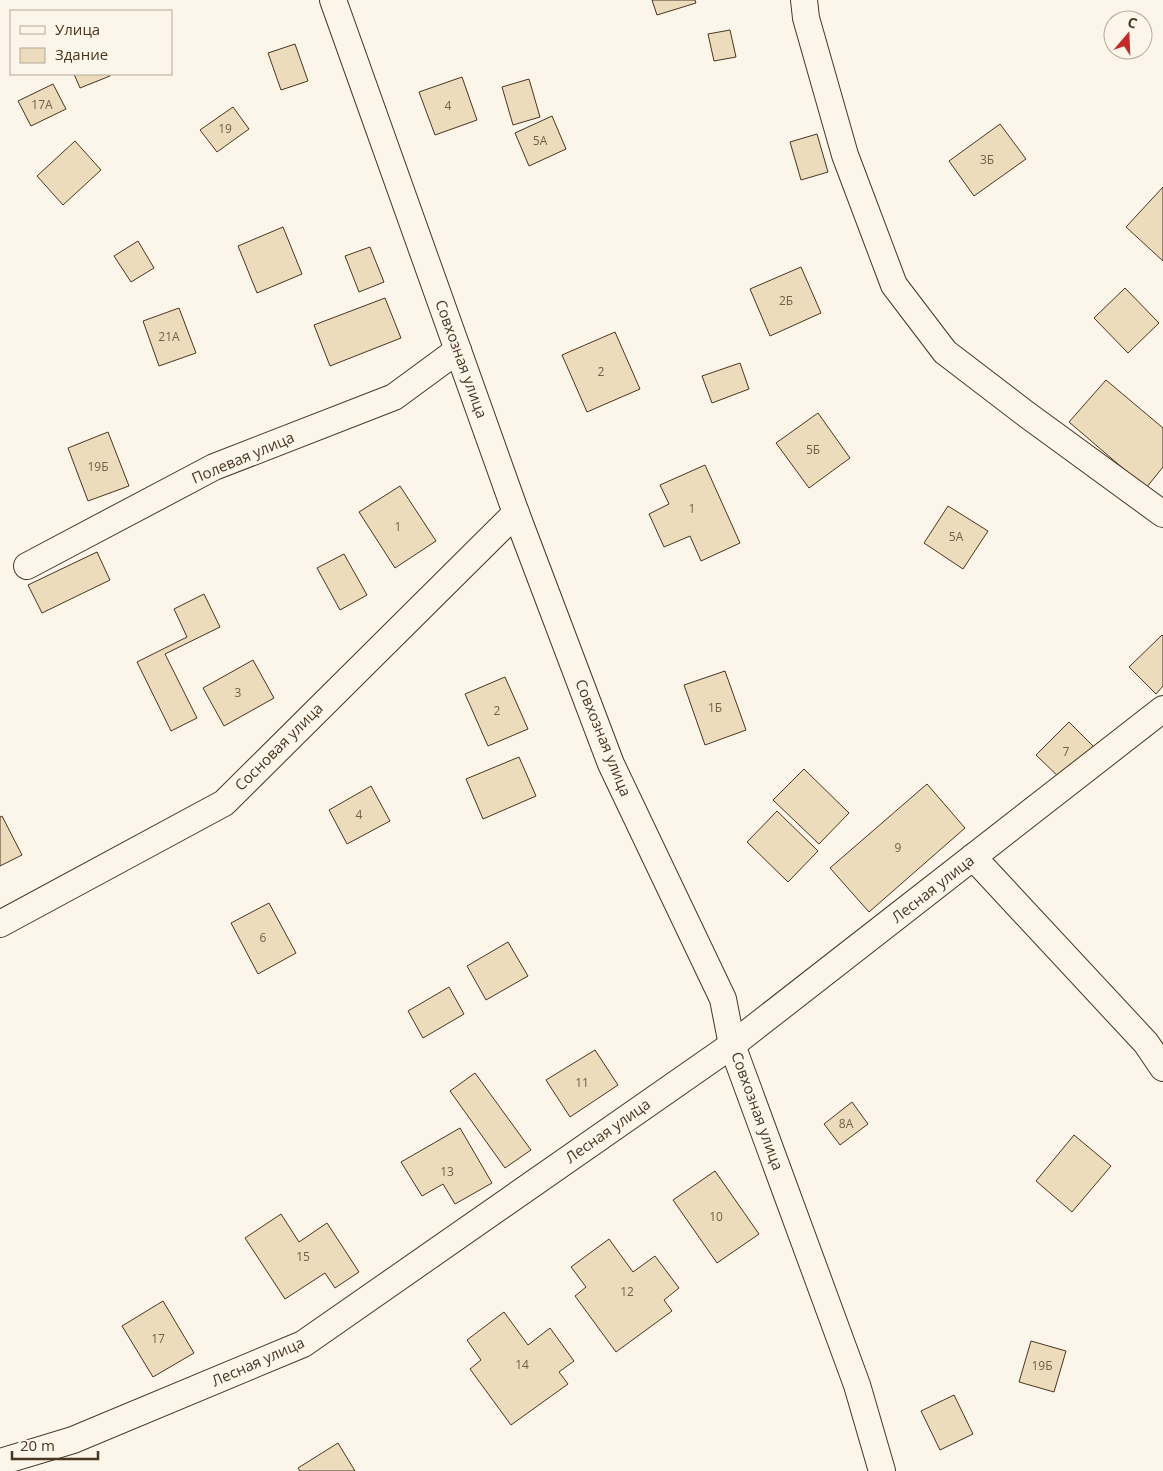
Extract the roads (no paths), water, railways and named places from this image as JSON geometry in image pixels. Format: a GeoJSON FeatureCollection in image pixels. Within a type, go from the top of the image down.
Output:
{"type":"FeatureCollection","features":[{"type":"Feature","properties":{"kind":"street","name":"Совхозная улица"},"geometry":{"type":"LineString","coordinates":[[333,0],[516,513],[611,764],[722,999],[732,1044],[857,1385],[882,1471]]}},
{"type":"Feature","properties":{"kind":"street"},"geometry":{"type":"LineString","coordinates":[[804,0],[806,18],[845,156],[894,285],[945,352],[1163,514]]}},
{"type":"Feature","properties":{"kind":"street","name":"Полевая улица"},"geometry":{"type":"LineString","coordinates":[[27,566],[214,467],[394,397],[458,350]]}},
{"type":"Feature","properties":{"kind":"street","name":"Сосновая улица"},"geometry":{"type":"LineString","coordinates":[[0,924],[224,803],[516,513]]}},
{"type":"Feature","properties":{"kind":"street","name":"Лесная улица"},"geometry":{"type":"LineString","coordinates":[[0,1462],[73,1440],[303,1344],[732,1044],[1163,709]]}},
{"type":"Feature","properties":{"kind":"street"},"geometry":{"type":"LineString","coordinates":[[973,858],[1146,1043],[1163,1068]]}}]}
